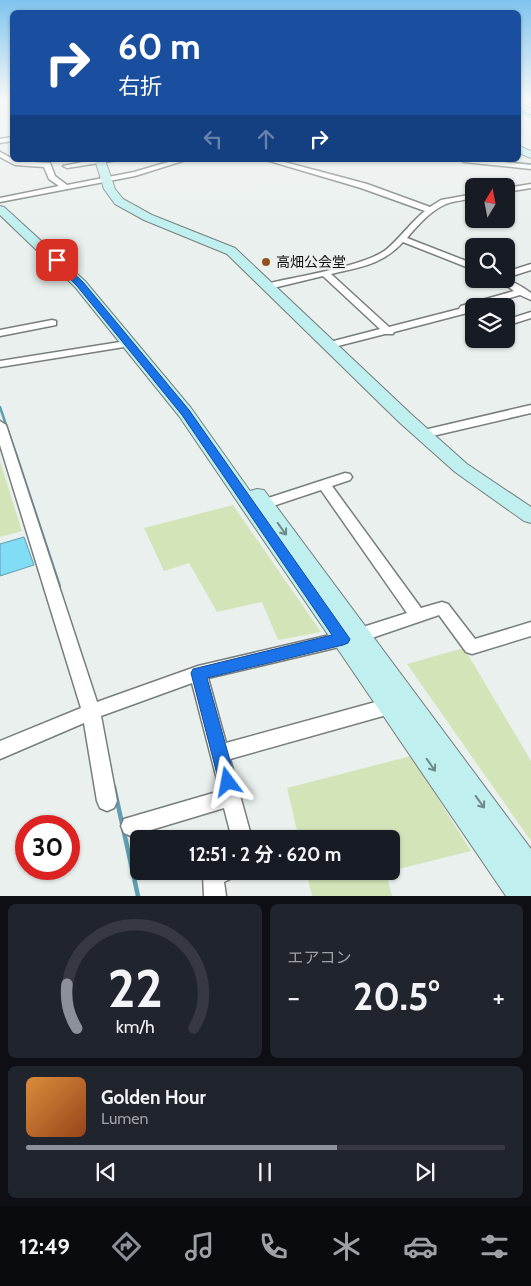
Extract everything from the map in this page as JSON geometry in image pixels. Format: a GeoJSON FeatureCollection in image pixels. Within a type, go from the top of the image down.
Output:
{"type":"FeatureCollection","features":[{"type":"Feature","properties":{"kind":"street"},"geometry":{"type":"LineString","coordinates":[[12,162],[44,165],[52,177],[65,187]]}},
{"type":"Feature","properties":{"kind":"street"},"geometry":{"type":"LineString","coordinates":[[67,166],[97,162]]}},
{"type":"Feature","properties":{"kind":"street"},"geometry":{"type":"LineString","coordinates":[[104,162],[111,194],[117,200],[151,219],[215,241],[238,256],[461,468],[531,516]]}},
{"type":"Feature","properties":{"kind":"street"},"geometry":{"type":"LineString","coordinates":[[0,207],[65,187],[108,179],[139,169],[173,162]]}},
{"type":"Feature","properties":{"kind":"street"},"geometry":{"type":"LineString","coordinates":[[276,162],[364,186],[431,210]]}},
{"type":"Feature","properties":{"kind":"street"},"geometry":{"type":"LineString","coordinates":[[483,162],[531,167]]}},
{"type":"Feature","properties":{"kind":"street"},"geometry":{"type":"LineString","coordinates":[[515,189],[531,186]]}},
{"type":"Feature","properties":{"kind":"street"},"geometry":{"type":"LineString","coordinates":[[269,286],[326,274],[374,261],[390,251],[417,221],[431,210],[444,202],[465,198]]}},
{"type":"Feature","properties":{"kind":"street"},"geometry":{"type":"LineString","coordinates":[[0,207],[89,282],[196,411],[264,504],[351,637],[390,706],[524,896]]}},
{"type":"Feature","properties":{"kind":"street"},"geometry":{"type":"LineString","coordinates":[[0,207],[80,284],[141,356],[185,412],[351,637],[531,873]]}},
{"type":"Feature","properties":{"kind":"street"},"geometry":{"type":"LineString","coordinates":[[402,238],[465,263]]}},
{"type":"Feature","properties":{"kind":"street"},"geometry":{"type":"LineString","coordinates":[[515,272],[531,268]]}},
{"type":"Feature","properties":{"kind":"street"},"geometry":{"type":"LineString","coordinates":[[326,274],[389,332]]}},
{"type":"Feature","properties":{"kind":"street"},"geometry":{"type":"LineString","coordinates":[[515,287],[527,294]]}},
{"type":"Feature","properties":{"kind":"street"},"geometry":{"type":"LineString","coordinates":[[330,345],[389,332],[464,311],[464,308],[527,294]]}},
{"type":"Feature","properties":{"kind":"street"},"geometry":{"type":"LineString","coordinates":[[515,320],[531,315]]}},
{"type":"Feature","properties":{"kind":"street"},"geometry":{"type":"LineString","coordinates":[[0,333],[52,323]]}},
{"type":"Feature","properties":{"kind":"street"},"geometry":{"type":"LineString","coordinates":[[0,364],[120,345]]}},
{"type":"Feature","properties":{"kind":"street"},"geometry":{"type":"LineString","coordinates":[[424,434],[531,409]]}},
{"type":"Feature","properties":{"kind":"street"},"geometry":{"type":"LineString","coordinates":[[0,425],[91,712],[107,801]]}},
{"type":"Feature","properties":{"kind":"street"},"geometry":{"type":"LineString","coordinates":[[264,504],[345,477]]}},
{"type":"Feature","properties":{"kind":"street"},"geometry":{"type":"LineString","coordinates":[[324,484],[418,616]]}},
{"type":"Feature","properties":{"kind":"street"},"geometry":{"type":"LineString","coordinates":[[0,750],[91,712],[198,673],[351,637],[442,608],[472,647],[531,629]]}},
{"type":"Feature","properties":{"kind":"street"},"geometry":{"type":"LineString","coordinates":[[198,673],[221,753],[240,830]]}},
{"type":"Feature","properties":{"kind":"street"},"geometry":{"type":"LineString","coordinates":[[221,753],[390,706]]}},
{"type":"Feature","properties":{"kind":"street"},"geometry":{"type":"LineString","coordinates":[[131,826],[231,797]]}},
{"type":"Feature","properties":{"kind":"street"},"geometry":{"type":"LineString","coordinates":[[213,880],[215,896]]}},
{"type":"Feature","properties":{"kind":"green space"},"geometry":{"type":"Polygon","coordinates":[[[0,461],[22,531],[0,537],[0,461]]]}},
{"type":"Feature","properties":{"kind":"green space"},"geometry":{"type":"Polygon","coordinates":[[[233,505],[321,632],[278,640],[262,602],[217,612],[189,563],[164,571],[144,528],[233,505]]]}},
{"type":"Feature","properties":{"kind":"green space"},"geometry":{"type":"Polygon","coordinates":[[[464,648],[531,761],[531,841],[407,664],[464,648]]]}},
{"type":"Feature","properties":{"kind":"green space"},"geometry":{"type":"Polygon","coordinates":[[[411,756],[471,851],[400,869],[400,830],[297,830],[287,788],[411,756]]]}},
{"type":"Feature","properties":{"kind":"green space"},"geometry":{"type":"Polygon","coordinates":[[[308,880],[388,880],[392,896],[312,896],[308,880]]]}},
{"type":"Feature","properties":{"kind":"water"},"geometry":{"type":"Polygon","coordinates":[[[24,537],[34,565],[0,576],[0,544],[24,537]]]}},
{"type":"Feature","properties":{"kind":"waterway"},"geometry":{"type":"LineString","coordinates":[[0,151],[10,158]]}},
{"type":"Feature","properties":{"kind":"waterway"},"geometry":{"type":"LineString","coordinates":[[509,162],[531,164]]}},
{"type":"Feature","properties":{"kind":"waterway"},"geometry":{"type":"LineString","coordinates":[[0,407],[16,454]]}},
{"type":"Feature","properties":{"kind":"waterway"},"geometry":{"type":"LineString","coordinates":[[15,453],[59,586]]}},
{"type":"Feature","properties":{"kind":"waterway"},"geometry":{"type":"LineString","coordinates":[[114,787],[138,896]]}},
{"type":"Feature","properties":{"kind":"place","name":"高畑公会堂"},"geometry":{"type":"Point","coordinates":[266,262]}},
{"type":"Feature","properties":{"kind":"route"},"geometry":{"type":"LineString","coordinates":[[57,260],[136,350],[185,412],[343,639],[198,673],[228,782]]}}]}
